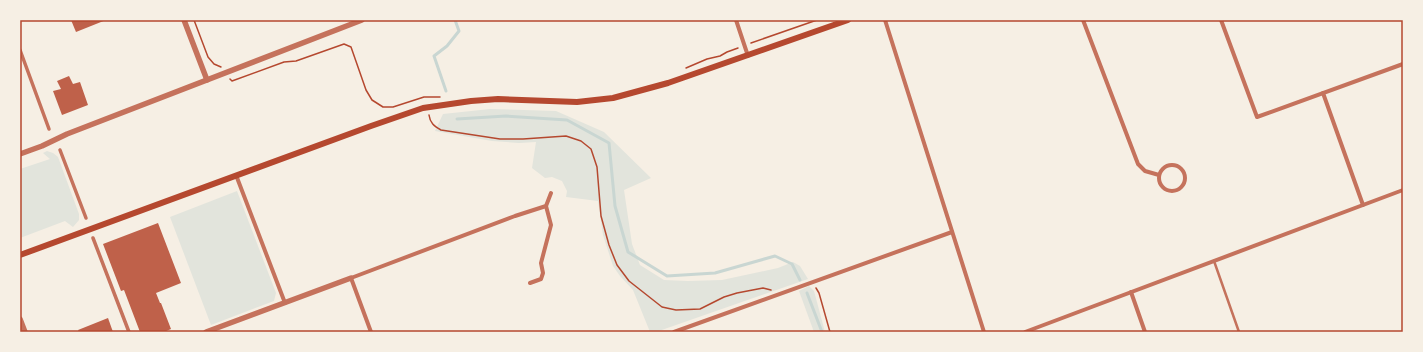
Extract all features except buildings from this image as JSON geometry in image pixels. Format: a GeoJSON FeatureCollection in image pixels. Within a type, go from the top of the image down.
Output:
{"type":"FeatureCollection","features":[{"type":"Feature","properties":{"kind":"main road"},"geometry":{"type":"LineString","coordinates":[[20,255],[423,108],[498,99],[577,102],[613,98],[668,83],[848,20]]}},
{"type":"Feature","properties":{"kind":"street"},"geometry":{"type":"LineString","coordinates":[[184,20],[207,80]]}},
{"type":"Feature","properties":{"kind":"street"},"geometry":{"type":"LineString","coordinates":[[20,154],[42,146],[67,134],[362,20]]}},
{"type":"Feature","properties":{"kind":"street"},"geometry":{"type":"LineString","coordinates":[[736,20],[748,56]]}},
{"type":"Feature","properties":{"kind":"street"},"geometry":{"type":"LineString","coordinates":[[885,20],[984,332]]}},
{"type":"Feature","properties":{"kind":"street"},"geometry":{"type":"LineString","coordinates":[[1083,20],[1138,164],[1145,172],[1159,175]]}},
{"type":"Feature","properties":{"kind":"street"},"geometry":{"type":"LineString","coordinates":[[1221,20],[1257,117],[1403,64]]}},
{"type":"Feature","properties":{"kind":"street"},"geometry":{"type":"LineString","coordinates":[[20,50],[49,129]]}},
{"type":"Feature","properties":{"kind":"street"},"geometry":{"type":"LineString","coordinates":[[1323,94],[1363,206]]}},
{"type":"Feature","properties":{"kind":"street"},"geometry":{"type":"LineString","coordinates":[[60,150],[86,218]]}},
{"type":"Feature","properties":{"kind":"street"},"geometry":{"type":"LineString","coordinates":[[1173,164],[1181,168],[1184,172],[1185,180],[1181,188],[1178,190],[1169,191],[1162,187],[1158,179],[1159,175],[1164,167],[1173,164]]}},
{"type":"Feature","properties":{"kind":"street"},"geometry":{"type":"LineString","coordinates":[[236,175],[285,303]]}},
{"type":"Feature","properties":{"kind":"street"},"geometry":{"type":"LineString","coordinates":[[1025,332],[1403,190]]}},
{"type":"Feature","properties":{"kind":"street"},"geometry":{"type":"LineString","coordinates":[[530,283],[541,278],[543,273],[542,263],[551,225],[546,206],[551,193]]}},
{"type":"Feature","properties":{"kind":"street"},"geometry":{"type":"LineString","coordinates":[[206,332],[515,216],[546,206]]}},
{"type":"Feature","properties":{"kind":"street"},"geometry":{"type":"LineString","coordinates":[[674,332],[952,232]]}},
{"type":"Feature","properties":{"kind":"street"},"geometry":{"type":"LineString","coordinates":[[93,238],[129,332]]}},
{"type":"Feature","properties":{"kind":"street"},"geometry":{"type":"LineString","coordinates":[[351,278],[371,332]]}},
{"type":"Feature","properties":{"kind":"street"},"geometry":{"type":"LineString","coordinates":[[1131,292],[1145,332]]}},
{"type":"Feature","properties":{"kind":"street"},"geometry":{"type":"LineString","coordinates":[[20,319],[25,332]]}},
{"type":"Feature","properties":{"kind":"lane"},"geometry":{"type":"LineString","coordinates":[[1214,261],[1239,332]]}},
{"type":"Feature","properties":{"kind":"path"},"geometry":{"type":"LineString","coordinates":[[194,20],[208,58],[214,64],[220,65]]}},
{"type":"Feature","properties":{"kind":"path"},"geometry":{"type":"LineString","coordinates":[[682,70],[706,59],[720,56],[727,52],[817,20]]}},
{"type":"Feature","properties":{"kind":"path"},"geometry":{"type":"LineString","coordinates":[[229,78],[232,81],[284,62],[296,61],[344,44],[351,46],[366,90],[372,100],[383,107],[393,107],[424,97],[441,97]]}},
{"type":"Feature","properties":{"kind":"path"},"geometry":{"type":"LineString","coordinates":[[429,114],[434,126],[441,130],[500,139],[524,140],[566,136],[581,142],[591,149],[597,167],[601,216],[609,245],[617,265],[629,281],[662,307],[676,310],[700,309],[730,295],[763,288],[777,290],[779,294]]}},
{"type":"Feature","properties":{"kind":"path"},"geometry":{"type":"LineString","coordinates":[[808,284],[814,286],[819,293],[830,332]]}},
{"type":"Feature","properties":{"kind":"shaded area"},"geometry":{"type":"Polygon","coordinates":[[[490,109],[556,111],[604,132],[651,178],[624,190],[632,244],[640,265],[664,280],[722,280],[778,268],[793,262],[800,266],[808,279],[656,332],[650,332],[633,290],[613,266],[603,235],[598,201],[566,197],[567,191],[562,181],[552,177],[545,178],[532,168],[536,142],[519,143],[492,141],[435,131],[443,114],[490,109]]]}},
{"type":"Feature","properties":{"kind":"shaded area"},"geometry":{"type":"Polygon","coordinates":[[[47,151],[58,157],[79,214],[79,220],[73,227],[65,221],[20,238],[20,169],[50,159],[43,153],[47,151]]]}},
{"type":"Feature","properties":{"kind":"shaded area"},"geometry":{"type":"Polygon","coordinates":[[[237,191],[276,293],[274,301],[211,325],[170,217],[237,191]]]}},
{"type":"Feature","properties":{"kind":"shaded area"},"geometry":{"type":"Polygon","coordinates":[[[809,286],[814,291],[825,332],[814,332],[799,291],[809,286]]]}},
{"type":"Feature","properties":{"kind":"waterway"},"geometry":{"type":"LineString","coordinates":[[446,91],[434,56],[447,46],[459,31],[455,20]]}},
{"type":"Feature","properties":{"kind":"waterway"},"geometry":{"type":"LineString","coordinates":[[457,119],[506,116],[567,120],[609,143],[615,206],[628,252],[667,276],[715,273],[775,256],[792,264],[800,280]]}},
{"type":"Feature","properties":{"kind":"waterway"},"geometry":{"type":"LineString","coordinates":[[807,293],[822,332]]}}]}
